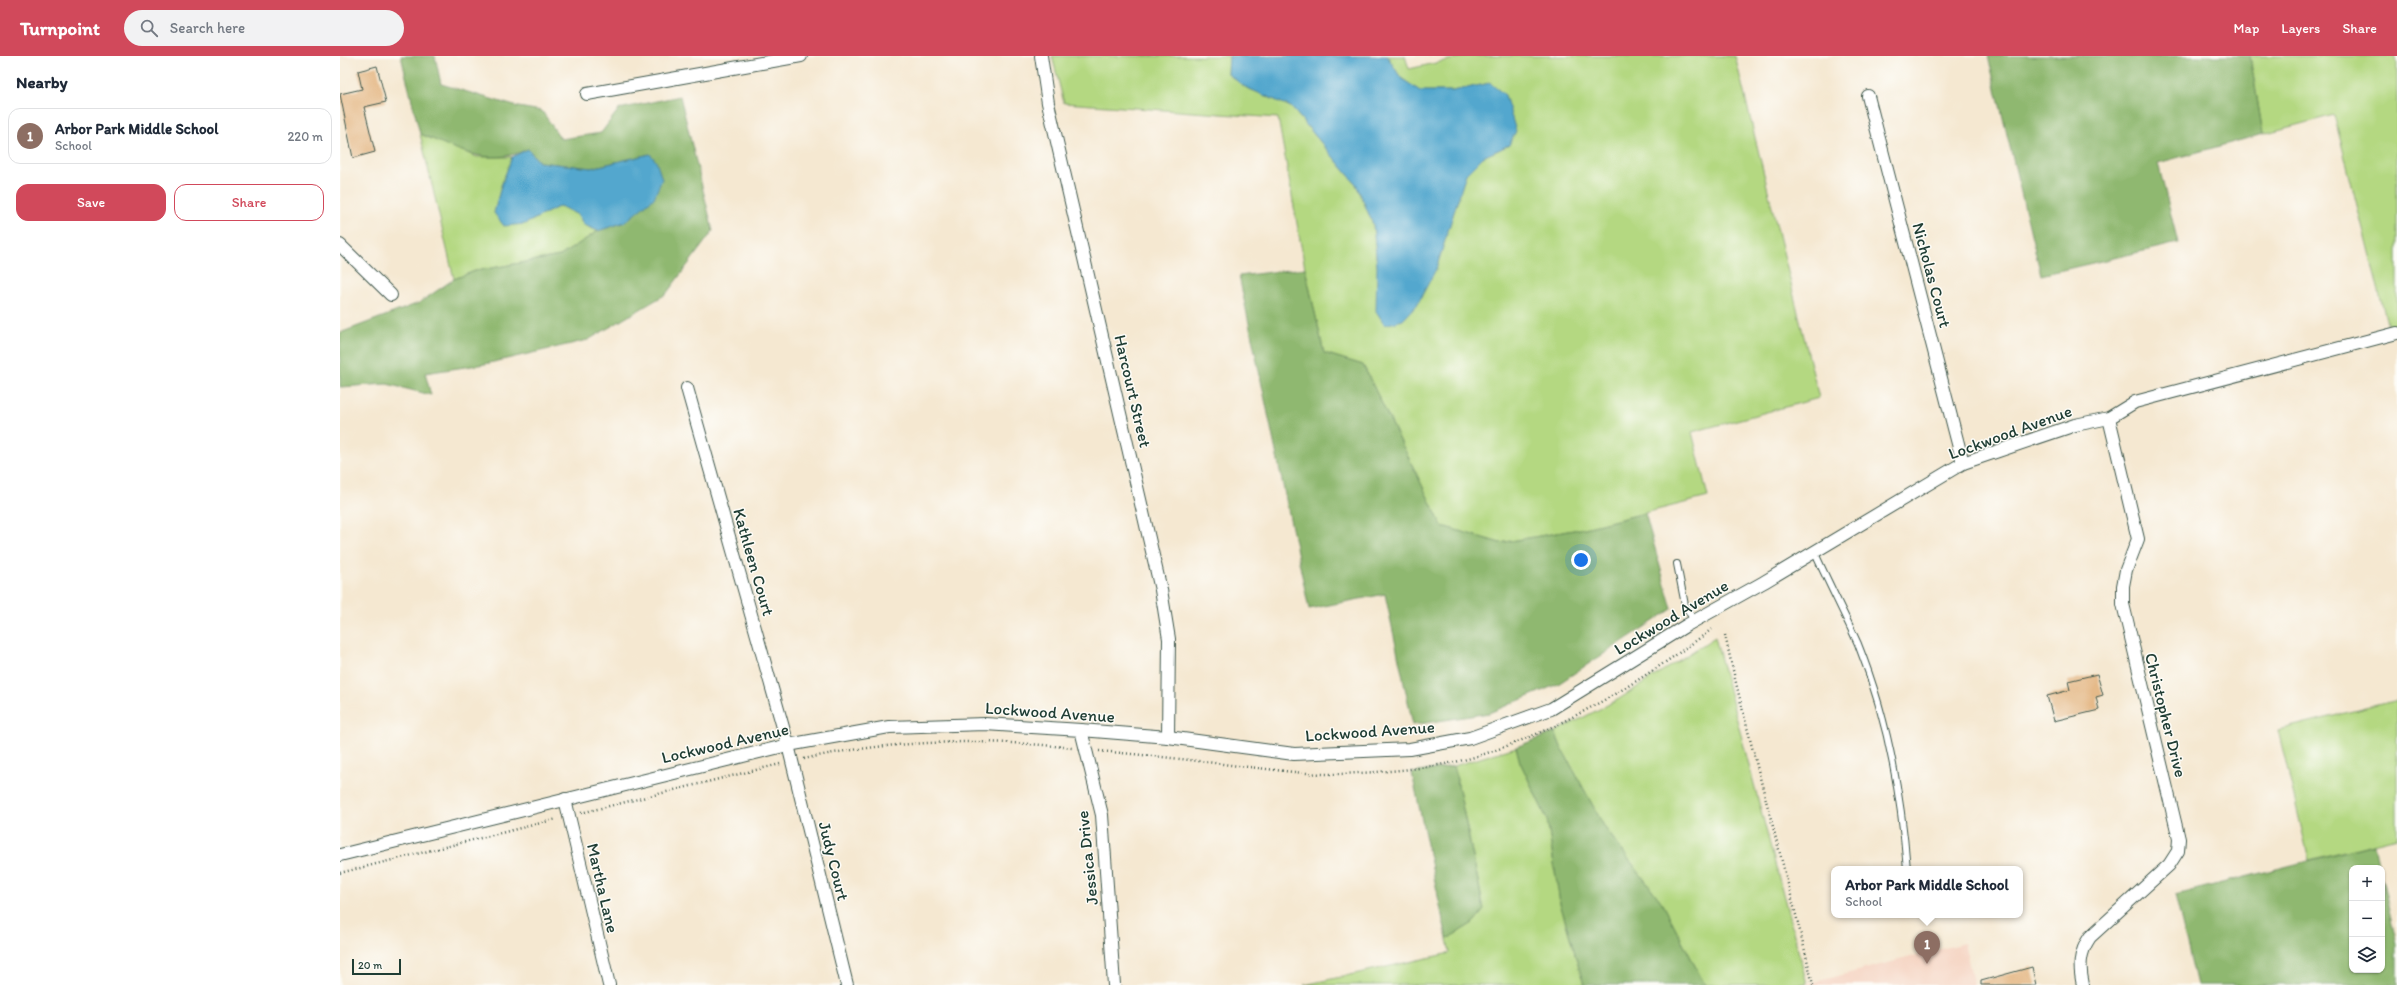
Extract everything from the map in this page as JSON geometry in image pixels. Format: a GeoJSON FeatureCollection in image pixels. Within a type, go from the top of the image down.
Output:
{"type":"FeatureCollection","features":[{"type":"Feature","properties":{"kind":"street"},"geometry":{"type":"LineString","coordinates":[[587,94],[801,56]]}},
{"type":"Feature","properties":{"kind":"street","name":"Harcourt Street"},"geometry":{"type":"LineString","coordinates":[[1041,56],[1048,103],[1161,590],[1169,639],[1168,737]]}},
{"type":"Feature","properties":{"kind":"street","name":"Nicholas Court"},"geometry":{"type":"LineString","coordinates":[[1868,96],[1962,463]]}},
{"type":"Feature","properties":{"kind":"street"},"geometry":{"type":"LineString","coordinates":[[340,245],[391,295]]}},
{"type":"Feature","properties":{"kind":"street","name":"Lockwood Avenue"},"geometry":{"type":"LineString","coordinates":[[340,855],[788,745],[889,727],[985,724],[1081,730],[1168,737],[1294,754],[1410,749],[1470,738],[1550,709],[1694,621],[1764,582],[1962,463],[2075,425],[2109,418],[2135,402],[2397,332]]}},
{"type":"Feature","properties":{"kind":"street","name":"Kathleen Court"},"geometry":{"type":"LineString","coordinates":[[687,388],[788,745]]}},
{"type":"Feature","properties":{"kind":"street","name":"Christopher Drive"},"geometry":{"type":"LineString","coordinates":[[2083,985],[2080,971],[2082,948],[2090,937],[2169,865],[2178,851],[2179,839],[2123,604],[2122,594],[2126,570],[2138,539],[2109,418]]}},
{"type":"Feature","properties":{"kind":"street","name":"Jessica Drive"},"geometry":{"type":"LineString","coordinates":[[1081,730],[1102,815],[1114,985]]}},
{"type":"Feature","properties":{"kind":"street","name":"Judy Court"},"geometry":{"type":"LineString","coordinates":[[788,745],[847,985]]}},
{"type":"Feature","properties":{"kind":"street","name":"Martha Lane"},"geometry":{"type":"LineString","coordinates":[[565,799],[609,985]]}},
{"type":"Feature","properties":{"kind":"lane"},"geometry":{"type":"LineString","coordinates":[[1814,551],[1858,645],[1888,737],[1902,809],[1907,866]]}},
{"type":"Feature","properties":{"kind":"lane"},"geometry":{"type":"LineString","coordinates":[[1676,564],[1685,605],[1694,621]]}},
{"type":"Feature","properties":{"kind":"path"},"geometry":{"type":"LineString","coordinates":[[340,873],[792,762],[869,749],[966,743],[1026,743],[1288,771],[1338,774],[1444,764],[1478,756],[1536,734],[1588,710],[1629,686],[1712,629]]}},
{"type":"Feature","properties":{"kind":"path"},"geometry":{"type":"LineString","coordinates":[[1725,635],[1745,723],[1773,822],[1813,985]]}},
{"type":"Feature","properties":{"kind":"shaded area"},"geometry":{"type":"Polygon","coordinates":[[[1964,943],[1974,985],[1804,985],[1964,943]]]}},
{"type":"Feature","properties":{"kind":"green space"},"geometry":{"type":"Polygon","coordinates":[[[401,56],[435,56],[441,84],[518,107],[542,111],[561,139],[601,133],[619,109],[680,96],[713,231],[666,294],[588,340],[485,364],[425,373],[431,395],[387,384],[340,387],[340,333],[419,303],[454,279],[475,271],[560,256],[598,231],[625,222],[650,154],[591,168],[539,162],[528,149],[499,157],[486,157],[447,145],[420,134],[401,56]]]}},
{"type":"Feature","properties":{"kind":"green space"},"geometry":{"type":"Polygon","coordinates":[[[1052,56],[1229,56],[1228,74],[1245,87],[1291,107],[1356,184],[1373,224],[1377,266],[1436,269],[1466,174],[1483,157],[1509,145],[1490,83],[1453,91],[1420,91],[1401,78],[1387,56],[1405,56],[1409,69],[1467,56],[1735,56],[1819,398],[1692,432],[1708,497],[1585,528],[1500,543],[1442,526],[1363,365],[1324,353],[1305,268],[1278,118],[1064,103],[1052,56]]]}},
{"type":"Feature","properties":{"kind":"green space"},"geometry":{"type":"Polygon","coordinates":[[[1988,56],[2250,56],[2263,134],[2158,163],[2178,243],[2041,275],[1988,56]]]}},
{"type":"Feature","properties":{"kind":"green space"},"geometry":{"type":"Polygon","coordinates":[[[2250,56],[2395,56],[2397,64],[2397,325],[2388,327],[2334,115],[2263,134],[2250,56]]]}},
{"type":"Feature","properties":{"kind":"green space"},"geometry":{"type":"Polygon","coordinates":[[[420,134],[477,157],[512,157],[501,186],[494,213],[525,224],[560,206],[578,215],[584,225],[598,231],[560,256],[475,271],[454,279],[420,134]]]}},
{"type":"Feature","properties":{"kind":"green space"},"geometry":{"type":"Polygon","coordinates":[[[1305,268],[1324,353],[1363,365],[1442,526],[1500,543],[1585,528],[1645,513],[1672,609],[1558,684],[1489,713],[1413,725],[1385,594],[1309,609],[1239,276],[1305,268]]]}},
{"type":"Feature","properties":{"kind":"green space"},"geometry":{"type":"Polygon","coordinates":[[[1715,637],[1807,984],[1705,985],[1663,904],[1605,828],[1561,747],[1555,732],[1619,699],[1715,637]]]}},
{"type":"Feature","properties":{"kind":"green space"},"geometry":{"type":"Polygon","coordinates":[[[2397,700],[2397,838],[2309,860],[2278,730],[2397,700]]]}},
{"type":"Feature","properties":{"kind":"green space"},"geometry":{"type":"Polygon","coordinates":[[[1555,732],[1561,747],[1605,828],[1663,904],[1705,985],[1584,985],[1560,903],[1547,819],[1520,762],[1516,747],[1555,732]]]}},
{"type":"Feature","properties":{"kind":"green space"},"geometry":{"type":"Polygon","coordinates":[[[1516,747],[1520,762],[1547,819],[1560,903],[1584,985],[1304,985],[1450,953],[1447,939],[1473,923],[1484,909],[1454,766],[1516,747]]]}},
{"type":"Feature","properties":{"kind":"green space"},"geometry":{"type":"Polygon","coordinates":[[[1454,766],[1484,910],[1473,923],[1447,939],[1412,773],[1454,766]]]}},
{"type":"Feature","properties":{"kind":"green space"},"geometry":{"type":"Polygon","coordinates":[[[2374,844],[2378,865],[2349,865],[2349,973],[2385,973],[2385,892],[2397,945],[2397,985],[2197,985],[2175,895],[2374,844]]]}},
{"type":"Feature","properties":{"kind":"water"},"geometry":{"type":"Polygon","coordinates":[[[1229,56],[1387,56],[1401,78],[1420,91],[1453,91],[1490,83],[1505,95],[1516,131],[1509,145],[1483,157],[1466,174],[1436,269],[1417,305],[1403,320],[1385,325],[1376,311],[1377,266],[1373,224],[1356,184],[1291,107],[1245,87],[1228,74],[1229,56]]]}},
{"type":"Feature","properties":{"kind":"water"},"geometry":{"type":"Polygon","coordinates":[[[528,149],[539,162],[591,168],[650,154],[656,161],[662,179],[654,198],[625,222],[598,231],[584,225],[578,215],[560,206],[525,224],[504,226],[494,213],[501,186],[512,157],[528,149]]]}},
{"type":"Feature","properties":{"kind":"building"},"geometry":{"type":"Polygon","coordinates":[[[377,66],[386,102],[364,107],[375,152],[353,158],[340,94],[362,89],[358,71],[377,66]]]}},
{"type":"Feature","properties":{"kind":"building"},"geometry":{"type":"Polygon","coordinates":[[[2097,674],[2103,695],[2096,697],[2099,710],[2054,721],[2047,696],[2070,690],[2068,681],[2097,674]]]}},
{"type":"Feature","properties":{"kind":"building"},"geometry":{"type":"Polygon","coordinates":[[[2032,967],[2036,985],[1981,985],[1981,981],[2032,967]]]}},
{"type":"Feature","properties":{"kind":"place","name":"Arbor Park Middle School"},"geometry":{"type":"Point","coordinates":[1927,964]}}]}
